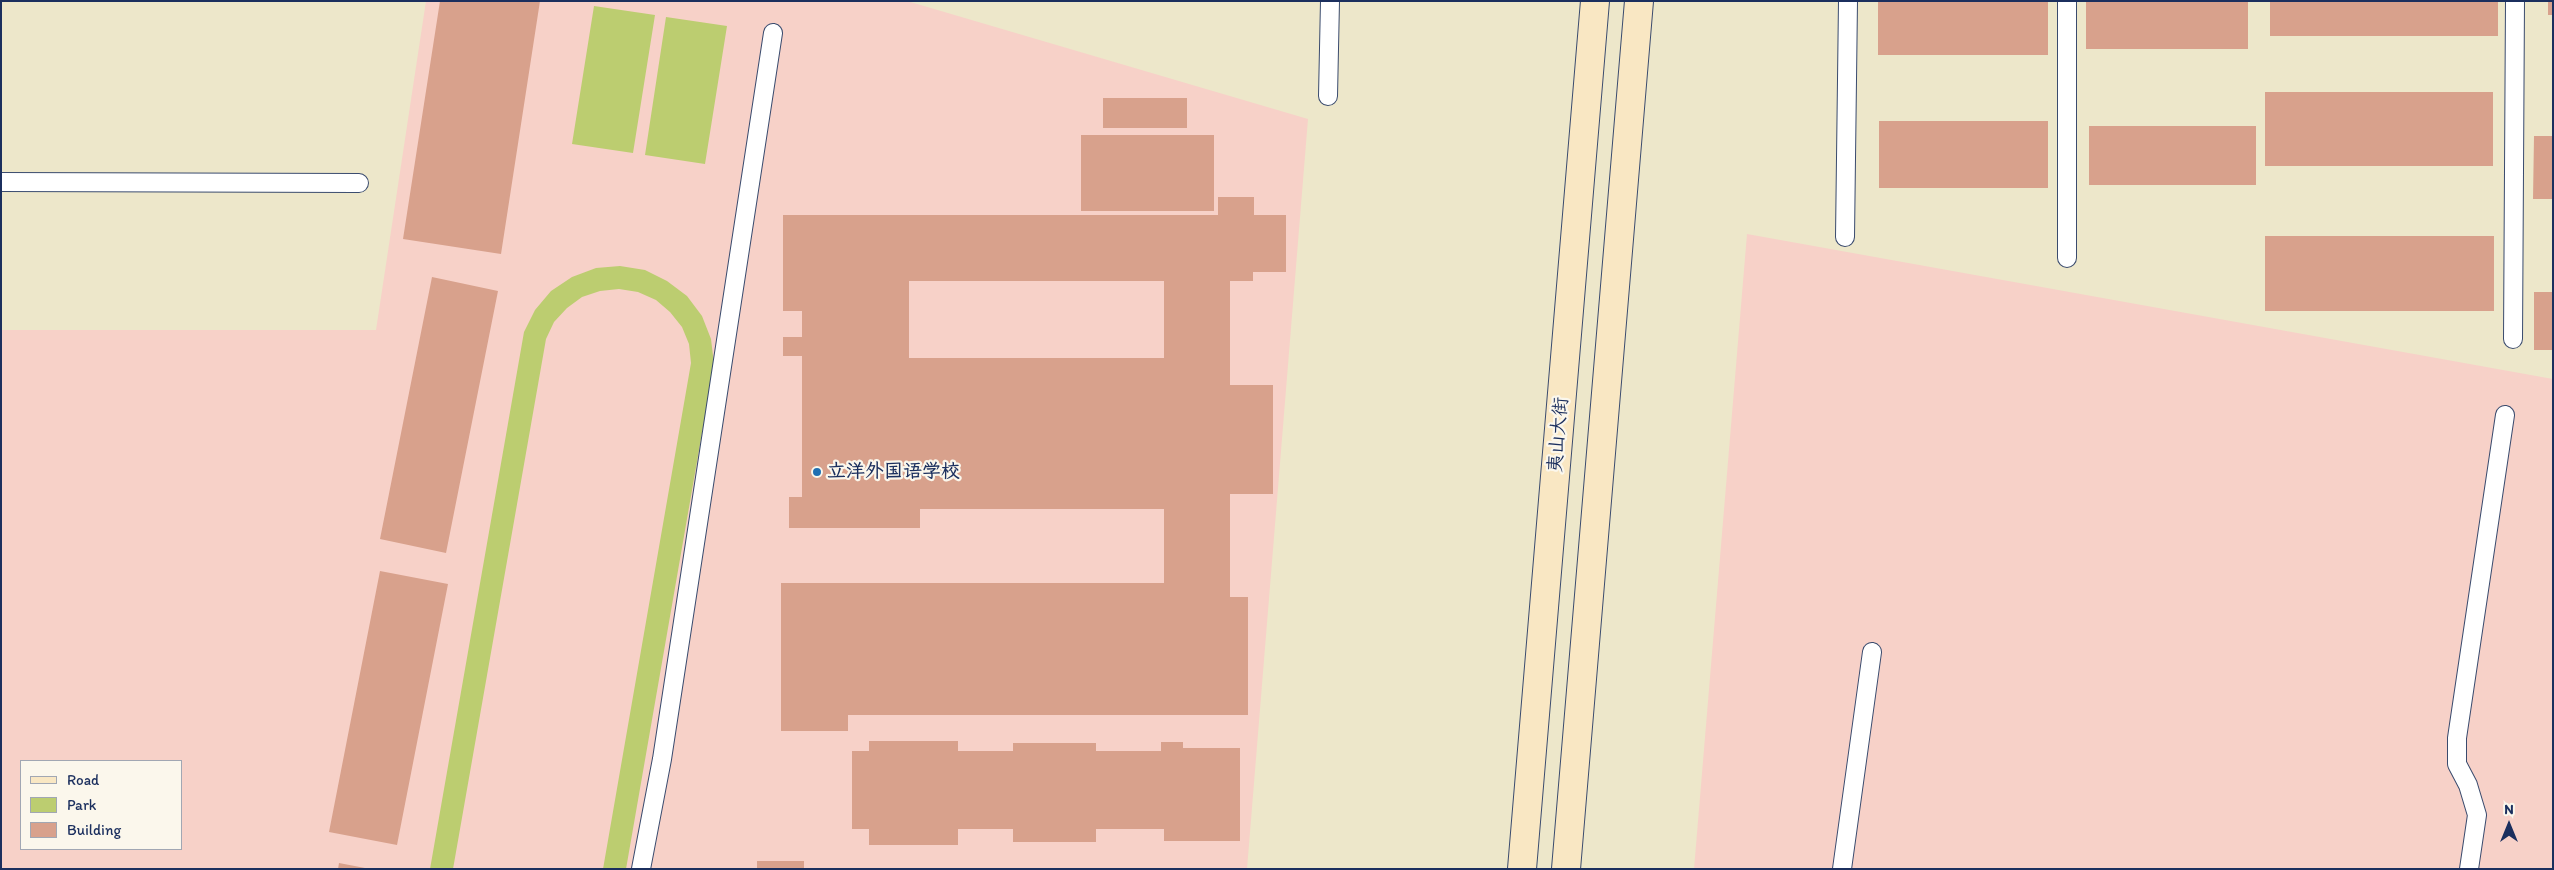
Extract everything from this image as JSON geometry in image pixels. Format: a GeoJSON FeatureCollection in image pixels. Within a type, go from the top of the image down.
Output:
{"type":"FeatureCollection","features":[{"type":"Feature","properties":{"kind":"main road","name":"夷山大街"},"geometry":{"type":"LineString","coordinates":[[1522,869],[1596,1]]}},
{"type":"Feature","properties":{"kind":"main road"},"geometry":{"type":"LineString","coordinates":[[1566,869],[1639,1]]}},
{"type":"Feature","properties":{"kind":"lane"},"geometry":{"type":"LineString","coordinates":[[1328,96],[1330,1]]}},
{"type":"Feature","properties":{"kind":"lane"},"geometry":{"type":"LineString","coordinates":[[1845,237],[1848,1]]}},
{"type":"Feature","properties":{"kind":"lane"},"geometry":{"type":"LineString","coordinates":[[2067,258],[2068,1]]}},
{"type":"Feature","properties":{"kind":"lane"},"geometry":{"type":"LineString","coordinates":[[2513,339],[2514,1]]}},
{"type":"Feature","properties":{"kind":"lane"},"geometry":{"type":"LineString","coordinates":[[641,869],[666,730],[773,33]]}},
{"type":"Feature","properties":{"kind":"lane"},"geometry":{"type":"LineString","coordinates":[[1,182],[359,183]]}},
{"type":"Feature","properties":{"kind":"lane"},"geometry":{"type":"LineString","coordinates":[[2469,869],[2477,815],[2468,786],[2457,764],[2457,738],[2505,415]]}},
{"type":"Feature","properties":{"kind":"lane"},"geometry":{"type":"LineString","coordinates":[[1842,869],[1872,652]]}},
{"type":"Feature","properties":{"kind":"shaded area","name":"立洋外国语学校"},"geometry":{"type":"Polygon","coordinates":[[[426,1],[907,1],[1308,119],[1247,869],[1,869],[1,330],[376,330],[426,1]]]}},
{"type":"Feature","properties":{"kind":"shaded area"},"geometry":{"type":"Polygon","coordinates":[[[1747,234],[2553,379],[2553,869],[1694,869],[1747,234]]]}},
{"type":"Feature","properties":{"kind":"green space"},"geometry":{"type":"Polygon","coordinates":[[[594,6],[655,15],[633,153],[572,144],[594,6]]]}},
{"type":"Feature","properties":{"kind":"green space"},"geometry":{"type":"Polygon","coordinates":[[[666,17],[727,26],[705,164],[645,155],[666,17]]]}},
{"type":"Feature","properties":{"kind":"green space"},"geometry":{"type":"Polygon","coordinates":[[[620,266],[645,270],[667,281],[687,296],[702,316],[711,339],[714,364],[626,869],[603,869],[691,363],[689,344],[682,327],[670,312],[656,300],[638,292],[619,289],[600,291],[582,297],[567,308],[554,322],[546,339],[453,869],[430,869],[524,332],[535,310],[551,291],[572,277],[596,268],[620,266]]]}},
{"type":"Feature","properties":{"kind":"building"},"geometry":{"type":"Polygon","coordinates":[[[440,1],[540,1],[501,254],[403,239],[440,1]]]}},
{"type":"Feature","properties":{"kind":"building"},"geometry":{"type":"Polygon","coordinates":[[[1878,1],[2048,1],[2048,55],[1878,55],[1878,1]]]}},
{"type":"Feature","properties":{"kind":"building"},"geometry":{"type":"Polygon","coordinates":[[[2086,1],[2248,1],[2248,49],[2086,49],[2086,1]]]}},
{"type":"Feature","properties":{"kind":"building"},"geometry":{"type":"Polygon","coordinates":[[[2270,1],[2498,1],[2498,36],[2270,36],[2270,1]]]}},
{"type":"Feature","properties":{"kind":"building"},"geometry":{"type":"Polygon","coordinates":[[[2548,1],[2553,1],[2553,15],[2548,15],[2548,1]]]}},
{"type":"Feature","properties":{"kind":"building"},"geometry":{"type":"Polygon","coordinates":[[[2265,92],[2493,92],[2493,166],[2265,166],[2265,92]]]}},
{"type":"Feature","properties":{"kind":"building"},"geometry":{"type":"Polygon","coordinates":[[[1103,98],[1187,98],[1187,128],[1103,128],[1103,98]]]}},
{"type":"Feature","properties":{"kind":"building"},"geometry":{"type":"Polygon","coordinates":[[[1879,121],[2048,121],[2048,188],[1879,188],[1879,121]]]}},
{"type":"Feature","properties":{"kind":"building"},"geometry":{"type":"Polygon","coordinates":[[[2089,126],[2256,126],[2256,185],[2089,185],[2089,126]]]}},
{"type":"Feature","properties":{"kind":"building"},"geometry":{"type":"Polygon","coordinates":[[[1081,135],[1214,135],[1214,211],[1081,211],[1081,135]]]}},
{"type":"Feature","properties":{"kind":"building"},"geometry":{"type":"Polygon","coordinates":[[[2534,136],[2553,136],[2553,199],[2533,199],[2534,136]]]}},
{"type":"Feature","properties":{"kind":"building"},"geometry":{"type":"Polygon","coordinates":[[[1218,197],[1254,197],[1254,215],[1286,215],[1286,272],[1253,272],[1253,281],[1230,281],[1230,385],[1273,385],[1273,494],[1230,494],[1230,597],[1248,597],[1248,715],[848,715],[848,731],[781,731],[781,583],[1164,583],[1164,509],[920,509],[920,528],[789,528],[789,497],[802,497],[802,356],[783,356],[783,337],[802,337],[802,311],[783,311],[783,215],[1218,215],[1218,197]],[[909,281],[909,358],[1164,358],[1164,281],[909,281]]]}},
{"type":"Feature","properties":{"kind":"building"},"geometry":{"type":"Polygon","coordinates":[[[2265,236],[2494,236],[2494,311],[2265,311],[2265,236]]]}},
{"type":"Feature","properties":{"kind":"building"},"geometry":{"type":"Polygon","coordinates":[[[432,277],[498,291],[446,553],[380,539],[432,277]]]}},
{"type":"Feature","properties":{"kind":"building"},"geometry":{"type":"Polygon","coordinates":[[[2534,292],[2553,292],[2553,350],[2534,350],[2534,292]]]}},
{"type":"Feature","properties":{"kind":"building"},"geometry":{"type":"Polygon","coordinates":[[[380,571],[448,584],[397,845],[329,832],[380,571]]]}},
{"type":"Feature","properties":{"kind":"building"},"geometry":{"type":"Polygon","coordinates":[[[869,741],[958,741],[958,751],[1013,751],[1013,743],[1096,743],[1096,751],[1161,751],[1161,742],[1183,742],[1183,748],[1240,748],[1240,841],[1164,841],[1164,829],[1096,829],[1096,842],[1013,842],[1013,829],[958,829],[958,845],[869,845],[869,829],[852,829],[852,751],[869,751],[869,741]]]}},
{"type":"Feature","properties":{"kind":"building"},"geometry":{"type":"Polygon","coordinates":[[[757,861],[804,861],[804,869],[757,869],[757,861]]]}},
{"type":"Feature","properties":{"kind":"building"},"geometry":{"type":"Polygon","coordinates":[[[339,863],[365,868],[365,869],[338,869],[339,863]]]}},
{"type":"Feature","properties":{"kind":"place","name":"立洋外国语学校"},"geometry":{"type":"Point","coordinates":[817,472]}}]}
